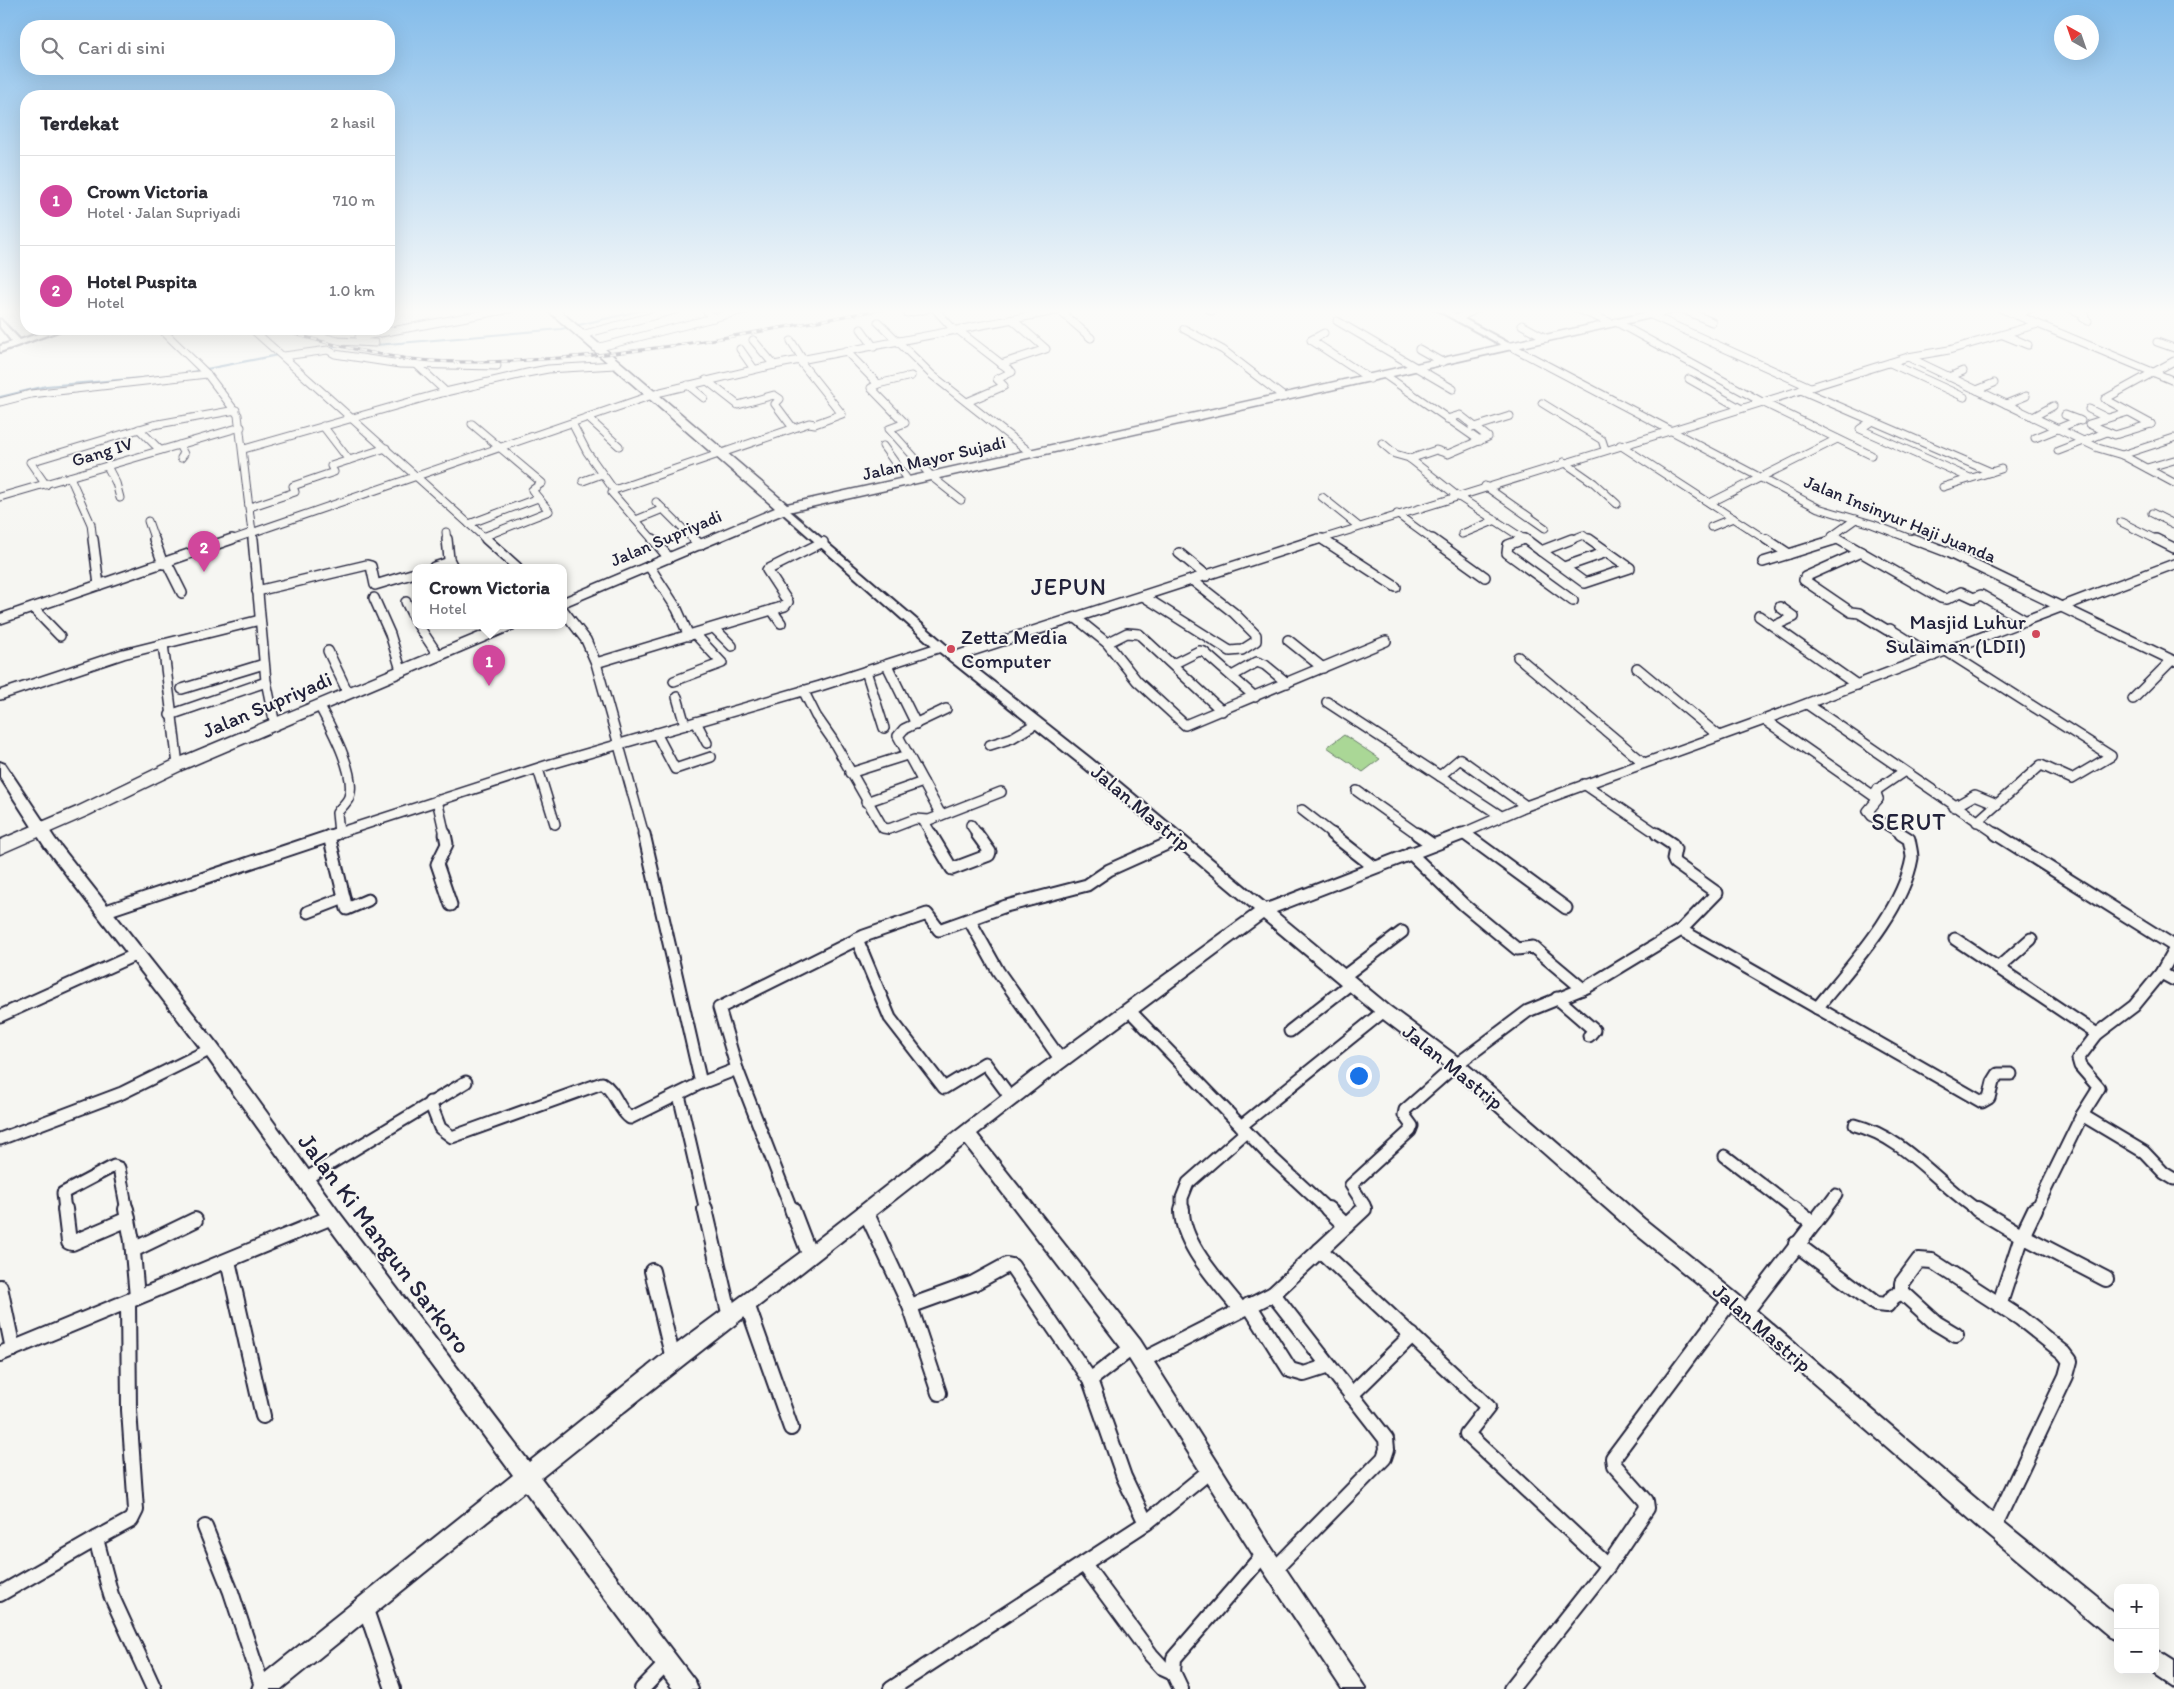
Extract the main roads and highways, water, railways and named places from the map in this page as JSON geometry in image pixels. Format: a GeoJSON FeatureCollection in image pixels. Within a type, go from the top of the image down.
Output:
{"type":"FeatureCollection","features":[{"type":"Feature","properties":{"kind":"highway"},"geometry":{"type":"LineString","coordinates":[[642,388],[784,510]]}},
{"type":"Feature","properties":{"kind":"highway","name":"Jalan Mayor Sujadi"},"geometry":{"type":"LineString","coordinates":[[784,510],[1326,388]]}},
{"type":"Feature","properties":{"kind":"highway","name":"Jalan Supriyadi"},"geometry":{"type":"LineString","coordinates":[[567,601],[784,510]]}},
{"type":"Feature","properties":{"kind":"highway","name":"Jalan Supriyadi"},"geometry":{"type":"LineString","coordinates":[[0,847],[178,765],[438,655],[489,629]]}},
{"type":"Feature","properties":{"kind":"main road","name":"Jalan Mastrip"},"geometry":{"type":"LineString","coordinates":[[784,510],[947,652],[1178,839],[1346,981],[1456,1065],[1638,1225],[1731,1300],[1994,1527],[2114,1626]]}},
{"type":"Feature","properties":{"kind":"main road","name":"Jalan Ki Mangun Sarkoro"},"geometry":{"type":"LineString","coordinates":[[0,767],[42,829],[103,912],[211,1049],[332,1217],[528,1475],[687,1689]]}},
{"type":"Feature","properties":{"kind":"main road"},"geometry":{"type":"LineString","coordinates":[[263,1689],[673,1359],[748,1304],[1061,1060],[1263,911]]}},
{"type":"Feature","properties":{"kind":"main road"},"geometry":{"type":"LineString","coordinates":[[967,1134],[1137,1354],[1355,1689]]}},
{"type":"Feature","properties":{"kind":"main road"},"geometry":{"type":"LineString","coordinates":[[2159,1663],[2174,1675]]}},
{"type":"Feature","properties":{"kind":"waterway"},"geometry":{"type":"LineString","coordinates":[[0,397],[38,388]]}},
{"type":"Feature","properties":{"kind":"place","name":"Hotel Puspita"},"geometry":{"type":"Point","coordinates":[204,572]}},
{"type":"Feature","properties":{"kind":"place","name":"Masjid Luhur Sulaiman (LDII)"},"geometry":{"type":"Point","coordinates":[2036,634]}},
{"type":"Feature","properties":{"kind":"place","name":"Zetta Media Computer"},"geometry":{"type":"Point","coordinates":[951,649]}},
{"type":"Feature","properties":{"kind":"place","name":"Crown Victoria"},"geometry":{"type":"Point","coordinates":[489,686]}},
{"type":"Feature","properties":{"kind":"district","name":"JEPUN"},"geometry":{"type":"Point","coordinates":[1069,587]}},
{"type":"Feature","properties":{"kind":"district","name":"SERUT"},"geometry":{"type":"Point","coordinates":[1909,822]}}]}
